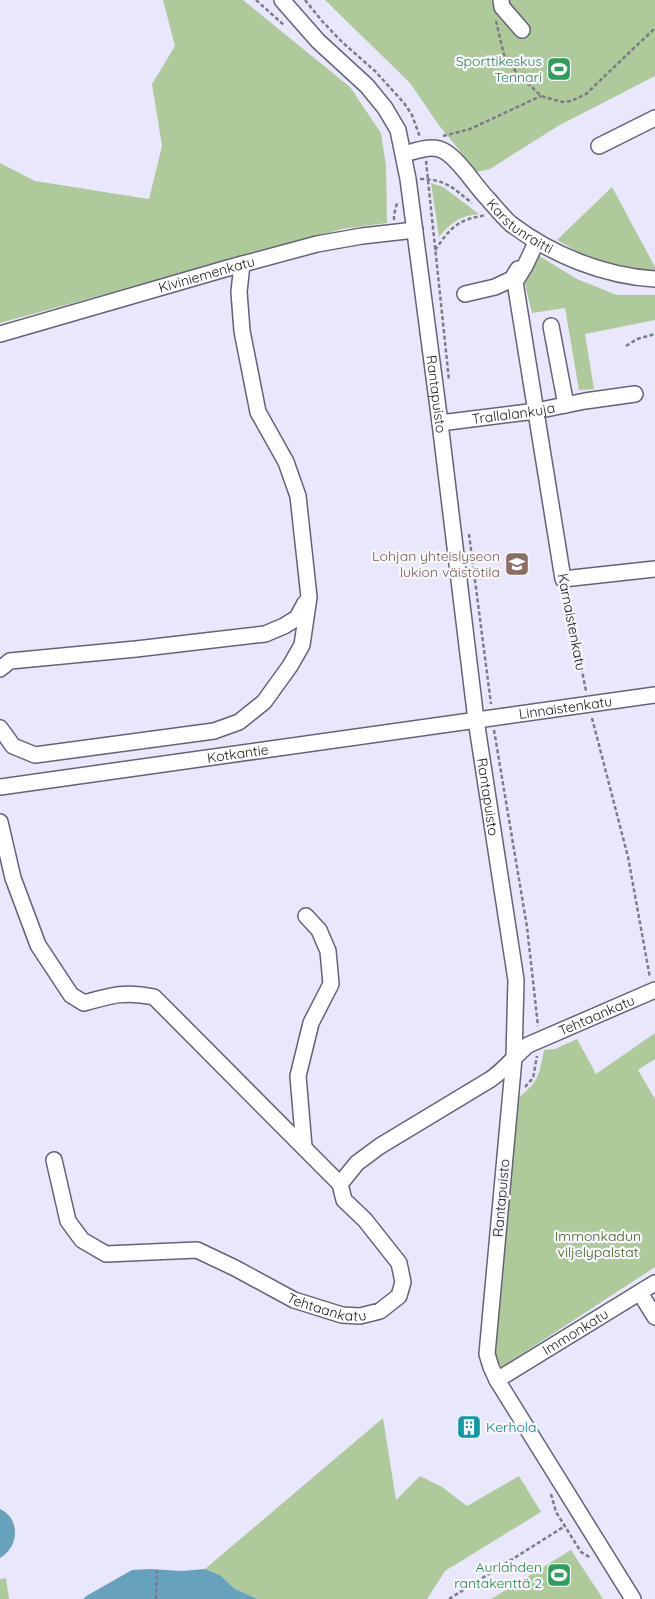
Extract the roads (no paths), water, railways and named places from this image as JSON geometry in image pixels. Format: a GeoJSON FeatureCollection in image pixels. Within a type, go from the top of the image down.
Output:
{"type":"FeatureCollection","features":[{"type":"Feature","properties":{"kind":"street","name":"Rantapuisto"},"geometry":{"type":"LineString","coordinates":[[282,0],[318,41],[366,86],[385,108],[398,130],[404,154],[416,230],[476,720],[516,980],[514,1058],[487,1354],[497,1380],[633,1599]]}},
{"type":"Feature","properties":{"kind":"street"},"geometry":{"type":"LineString","coordinates":[[501,0],[502,7],[522,30]]}},
{"type":"Feature","properties":{"kind":"street"},"geometry":{"type":"LineString","coordinates":[[599,146],[655,118]]}},
{"type":"Feature","properties":{"kind":"street","name":"Karstunraitti"},"geometry":{"type":"LineString","coordinates":[[404,154],[424,149],[435,148],[443,150],[451,156],[483,195],[510,223],[532,242],[543,245],[589,266],[634,278],[655,280]]}},
{"type":"Feature","properties":{"kind":"street","name":"Kiviniemenkatu"},"geometry":{"type":"LineString","coordinates":[[0,334],[317,244],[362,236],[416,230]]}},
{"type":"Feature","properties":{"kind":"street"},"geometry":{"type":"LineString","coordinates":[[465,294],[495,288],[512,278],[522,264],[532,242]]}},
{"type":"Feature","properties":{"kind":"street","name":"Karnaistenkatu"},"geometry":{"type":"LineString","coordinates":[[532,242],[526,266],[515,282],[564,579],[655,569]]}},
{"type":"Feature","properties":{"kind":"street"},"geometry":{"type":"LineString","coordinates":[[0,728],[13,746],[35,755],[214,731],[239,722],[264,702],[290,666],[302,645],[309,597],[298,496],[286,462],[258,412],[242,331],[239,292],[242,264]]}},
{"type":"Feature","properties":{"kind":"street"},"geometry":{"type":"LineString","coordinates":[[551,326],[566,405]]}},
{"type":"Feature","properties":{"kind":"street","name":"Trallalankuja"},"geometry":{"type":"LineString","coordinates":[[440,423],[536,411],[585,401],[635,394]]}},
{"type":"Feature","properties":{"kind":"street"},"geometry":{"type":"LineString","coordinates":[[0,669],[10,661],[265,634],[297,618],[309,597]]}},
{"type":"Feature","properties":{"kind":"street","name":"Linnaistenkatu"},"geometry":{"type":"LineString","coordinates":[[476,720],[655,695]]}},
{"type":"Feature","properties":{"kind":"street","name":"Kotkantie"},"geometry":{"type":"LineString","coordinates":[[0,787],[476,720]]}},
{"type":"Feature","properties":{"kind":"street"},"geometry":{"type":"LineString","coordinates":[[0,822],[13,878],[38,945],[72,995],[84,1003],[111,995],[135,993],[154,997],[340,1184]]}},
{"type":"Feature","properties":{"kind":"street"},"geometry":{"type":"LineString","coordinates":[[304,1147],[298,1076],[311,1023],[331,984],[328,951],[318,930],[306,916]]}},
{"type":"Feature","properties":{"kind":"street","name":"Tehtaankatu"},"geometry":{"type":"LineString","coordinates":[[54,1160],[68,1221],[82,1240],[106,1254],[197,1250],[294,1300],[342,1315],[360,1316],[380,1311],[399,1296],[403,1282],[399,1263],[365,1220],[344,1200],[340,1184],[357,1163],[380,1146],[492,1079],[528,1046],[654,992]]}},
{"type":"Feature","properties":{"kind":"street","name":"Immonkatu"},"geometry":{"type":"LineString","coordinates":[[497,1380],[655,1283]]}},
{"type":"Feature","properties":{"kind":"street"},"geometry":{"type":"LineString","coordinates":[[640,1293],[655,1317]]}},
{"type":"Feature","properties":{"kind":"water"},"geometry":{"type":"Polygon","coordinates":[[[0,1509],[12,1519],[15,1533],[11,1547],[0,1558],[0,1509]]]}},
{"type":"Feature","properties":{"kind":"water"},"geometry":{"type":"Polygon","coordinates":[[[205,1569],[220,1575],[235,1589],[258,1599],[83,1599],[132,1570],[182,1571],[205,1569]]]}},
{"type":"Feature","properties":{"kind":"place","name":"Sporttikeskus Tennari"},"geometry":{"type":"Point","coordinates":[559,69]}},
{"type":"Feature","properties":{"kind":"place","name":"Lohjan yhteislyseon lukion väistötila"},"geometry":{"type":"Point","coordinates":[517,564]}},
{"type":"Feature","properties":{"kind":"place","name":"Kerhola"},"geometry":{"type":"Point","coordinates":[469,1427]}},
{"type":"Feature","properties":{"kind":"place","name":"Aurlahden rantakenttä 2"},"geometry":{"type":"Point","coordinates":[559,1575]}},
{"type":"Feature","properties":{"kind":"park label","name":"Immonkadun viljelypalstat"},"geometry":{"type":"Point","coordinates":[598,1244]}}]}
